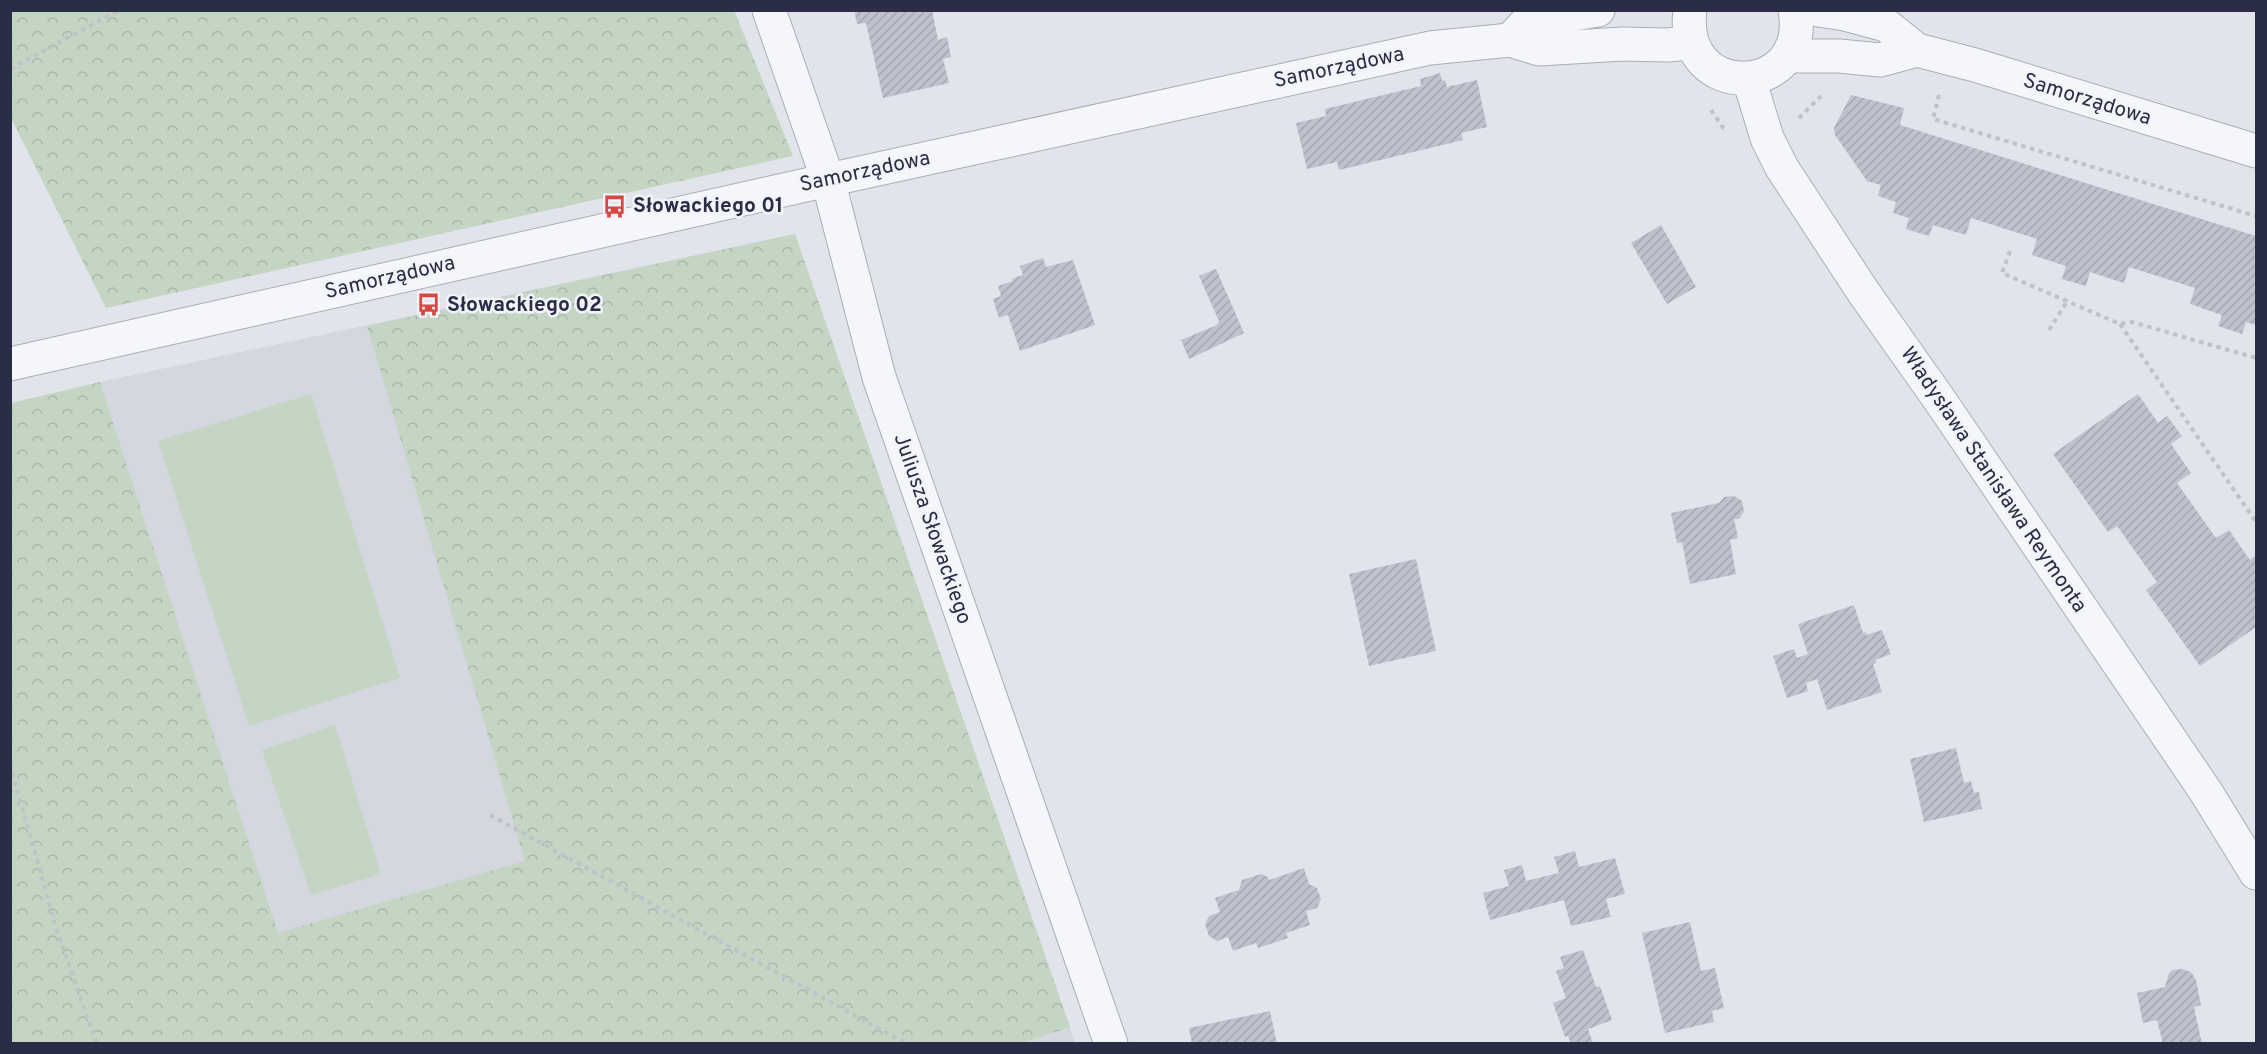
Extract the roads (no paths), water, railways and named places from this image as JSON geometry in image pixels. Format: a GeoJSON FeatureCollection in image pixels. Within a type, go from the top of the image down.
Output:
{"type":"FeatureCollection","features":[{"type":"Feature","properties":{"kind":"street","name":"Juliusza Słowackiego"},"geometry":{"type":"LineString","coordinates":[[769,10],[828,180],[879,377],[1111,1044]]}},
{"type":"Feature","properties":{"kind":"street"},"geometry":{"type":"LineString","coordinates":[[1510,40],[1527,22],[1598,10]]}},
{"type":"Feature","properties":{"kind":"street"},"geometry":{"type":"LineString","coordinates":[[1690,10],[1688,26],[1691,43],[1699,58],[1711,70],[1727,77],[1749,79],[1776,68],[1788,56],[1795,40],[1797,24],[1795,10]]}},
{"type":"Feature","properties":{"kind":"street","name":"Samorządowa"},"geometry":{"type":"LineString","coordinates":[[1818,10],[1845,14],[1886,25],[1917,50],[1974,65],[2256,152]]}},
{"type":"Feature","properties":{"kind":"street","name":"Samorządowa"},"geometry":{"type":"LineString","coordinates":[[10,364],[828,180],[1430,48],[1510,40],[1539,49],[1691,43]]}},
{"type":"Feature","properties":{"kind":"street","name":"Samorządowa"},"geometry":{"type":"LineString","coordinates":[[1788,56],[1839,56],[1880,60],[1917,50]]}},
{"type":"Feature","properties":{"kind":"street","name":"Władysława Stanisława Reymonta"},"geometry":{"type":"LineString","coordinates":[[1749,79],[1767,138],[1782,168],[1864,292],[2206,792],[2256,873]]}},
{"type":"Feature","properties":{"kind":"place","name":"Słowackiego 01"},"geometry":{"type":"Point","coordinates":[615,206]}},
{"type":"Feature","properties":{"kind":"place","name":"Słowackiego 02"},"geometry":{"type":"Point","coordinates":[429,305]}}]}
